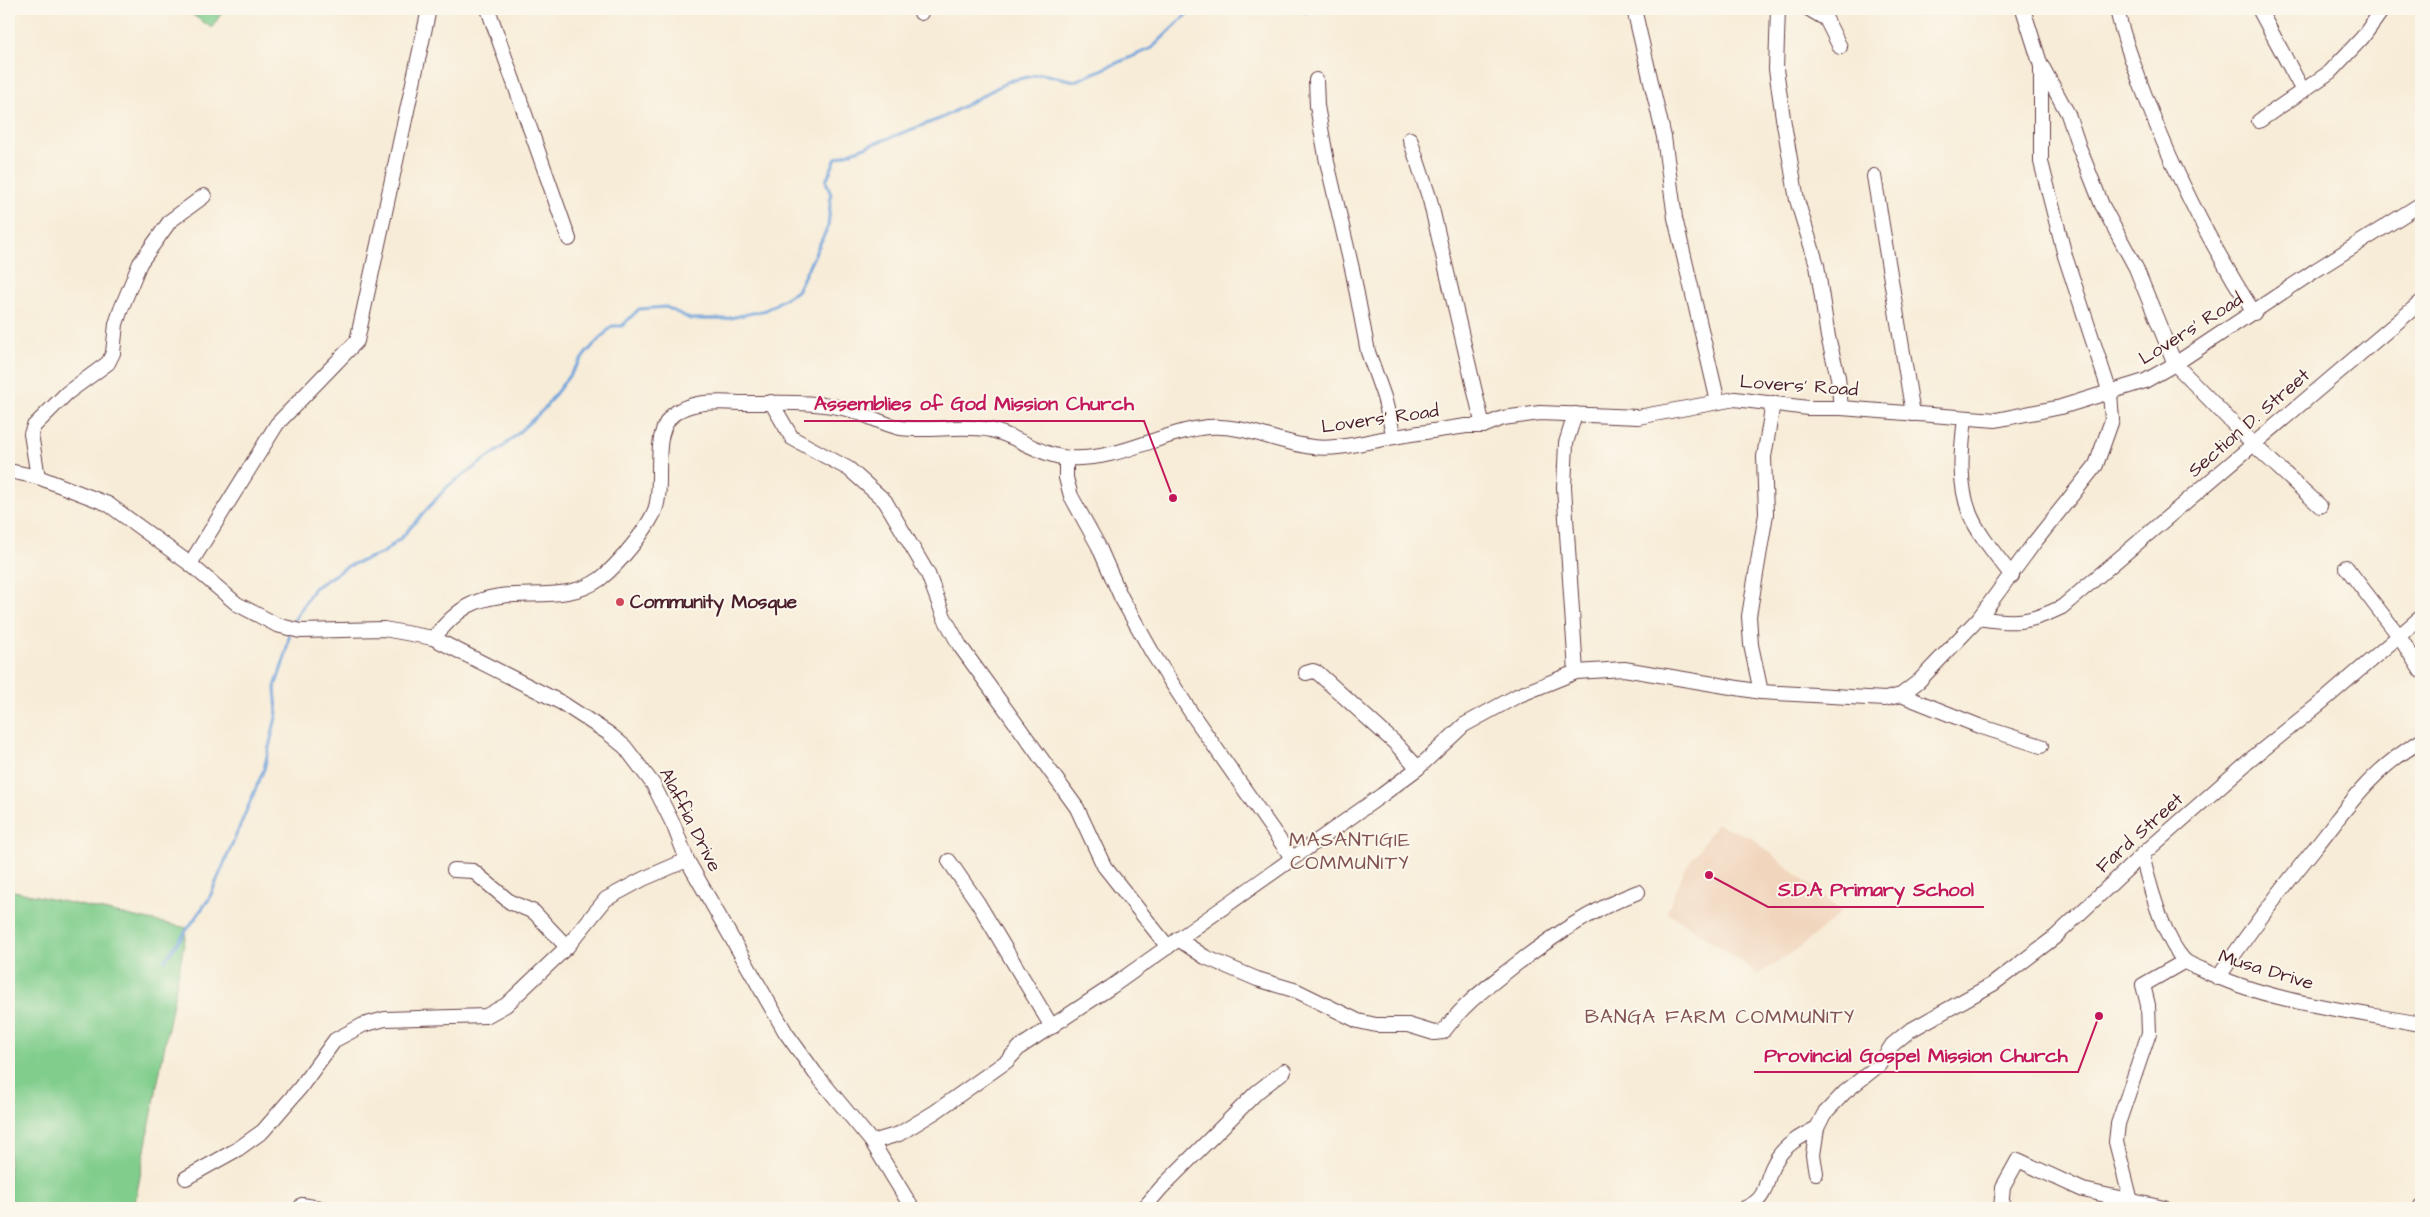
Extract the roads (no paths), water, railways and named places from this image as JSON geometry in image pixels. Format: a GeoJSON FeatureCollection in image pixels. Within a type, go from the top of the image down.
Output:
{"type":"FeatureCollection","features":[{"type":"Feature","properties":{"kind":"street"},"geometry":{"type":"LineString","coordinates":[[190,564],[278,424],[357,341],[429,9]]}},
{"type":"Feature","properties":{"kind":"street"},"geometry":{"type":"LineString","coordinates":[[488,9],[569,239]]}},
{"type":"Feature","properties":{"kind":"street"},"geometry":{"type":"LineString","coordinates":[[1634,9],[1664,138],[1675,218],[1718,402]]}},
{"type":"Feature","properties":{"kind":"street"},"geometry":{"type":"LineString","coordinates":[[1778,9],[1776,69],[1783,118],[1797,200],[1817,265],[1828,337],[1838,377],[1841,408]]}},
{"type":"Feature","properties":{"kind":"street"},"geometry":{"type":"LineString","coordinates":[[1809,9],[1826,19],[1840,47]]}},
{"type":"Feature","properties":{"kind":"street"},"geometry":{"type":"LineString","coordinates":[[2023,9],[2041,66],[2068,114],[2078,147],[2102,205],[2136,268],[2176,364],[2253,444],[2320,506]]}},
{"type":"Feature","properties":{"kind":"street"},"geometry":{"type":"LineString","coordinates":[[2117,9],[2122,33],[2156,126],[2222,264],[2254,313]]}},
{"type":"Feature","properties":{"kind":"street"},"geometry":{"type":"LineString","coordinates":[[2259,9],[2303,91]]}},
{"type":"Feature","properties":{"kind":"street"},"geometry":{"type":"LineString","coordinates":[[2259,120],[2330,72],[2349,54],[2383,9]]}},
{"type":"Feature","properties":{"kind":"street"},"geometry":{"type":"LineString","coordinates":[[872,1142],[899,1134],[935,1112],[1007,1061],[1020,1047],[1173,943],[1418,768],[1464,725],[1517,696],[1576,672],[1624,669],[1761,692],[1885,699],[1901,695],[1919,681],[1979,618],[2012,576],[2034,543],[2096,465],[2112,420],[2110,393],[2065,256],[2041,162],[2041,66]]}},
{"type":"Feature","properties":{"kind":"street"},"geometry":{"type":"LineString","coordinates":[[1316,80],[1317,106],[1327,162],[1353,273],[1368,352],[1384,397],[1394,437]]}},
{"type":"Feature","properties":{"kind":"street"},"geometry":{"type":"LineString","coordinates":[[1410,139],[1430,200],[1483,426]]}},
{"type":"Feature","properties":{"kind":"street"},"geometry":{"type":"LineString","coordinates":[[1874,176],[1913,414]]}},
{"type":"Feature","properties":{"kind":"street"},"geometry":{"type":"LineString","coordinates":[[38,477],[32,434],[34,426],[67,393],[104,368],[111,359],[118,318],[140,263],[170,221],[204,196]]}},
{"type":"Feature","properties":{"kind":"street","name":"Lovers' Road"},"geometry":{"type":"LineString","coordinates":[[433,638],[455,615],[471,604],[520,594],[571,593],[600,579],[631,545],[655,510],[659,498],[658,461],[661,438],[668,422],[677,411],[694,404],[771,402],[821,404],[851,410],[899,428],[983,429],[995,431],[1066,458],[1114,454],[1188,430],[1212,427],[1255,434],[1314,448],[1344,446],[1466,426],[1483,426],[1503,418],[1529,414],[1638,417],[1735,399],[1808,408],[1841,408],[1996,420],[2061,407],[2110,393],[2145,380],[2176,364],[2316,270],[2421,204]]}},
{"type":"Feature","properties":{"kind":"street","name":"Section D. Street"},"geometry":{"type":"LineString","coordinates":[[1979,618],[2002,622],[2026,622],[2062,607],[2421,302]]}},
{"type":"Feature","properties":{"kind":"street"},"geometry":{"type":"LineString","coordinates":[[771,402],[792,438],[849,470],[885,501],[928,574],[944,617],[960,646],[1077,808],[1104,866],[1173,943],[1257,979],[1298,990],[1358,1021],[1376,1025],[1408,1025],[1434,1033],[1444,1032],[1464,1005],[1548,939],[1597,910],[1638,892]]}},
{"type":"Feature","properties":{"kind":"street"},"geometry":{"type":"LineString","coordinates":[[1761,692],[1751,644],[1749,616],[1766,514],[1764,457],[1773,403]]}},
{"type":"Feature","properties":{"kind":"street"},"geometry":{"type":"LineString","coordinates":[[1574,414],[1567,433],[1564,487],[1576,672]]}},
{"type":"Feature","properties":{"kind":"street"},"geometry":{"type":"LineString","coordinates":[[1965,418],[1961,455],[1962,485],[1971,515],[2012,576]]}},
{"type":"Feature","properties":{"kind":"street"},"geometry":{"type":"LineString","coordinates":[[1066,458],[1066,478],[1071,496],[1098,545],[1121,597],[1153,654],[1192,714],[1292,858]]}},
{"type":"Feature","properties":{"kind":"street","name":"Alaffia Drive"},"geometry":{"type":"LineString","coordinates":[[9,471],[38,477],[108,504],[190,564],[237,604],[277,625],[300,631],[384,629],[433,638],[562,703],[590,720],[625,748],[653,784],[674,826],[687,860],[786,1033],[815,1073],[872,1142],[912,1208]]}},
{"type":"Feature","properties":{"kind":"street"},"geometry":{"type":"LineString","coordinates":[[2346,568],[2399,636],[2421,671]]}},
{"type":"Feature","properties":{"kind":"street","name":"Fard Street"},"geometry":{"type":"LineString","coordinates":[[1817,1128],[1824,1114],[1845,1092],[1879,1065],[1892,1045],[1910,1031],[1993,984],[2055,937],[2142,855],[2250,760],[2323,701],[2421,617]]}},
{"type":"Feature","properties":{"kind":"street"},"geometry":{"type":"LineString","coordinates":[[1306,673],[1318,673],[1395,743],[1418,768]]}},
{"type":"Feature","properties":{"kind":"street"},"geometry":{"type":"LineString","coordinates":[[1901,695],[1979,726],[2041,746]]}},
{"type":"Feature","properties":{"kind":"street"},"geometry":{"type":"LineString","coordinates":[[2218,978],[2252,927],[2364,786],[2389,763],[2421,741]]}},
{"type":"Feature","properties":{"kind":"street"},"geometry":{"type":"LineString","coordinates":[[2130,1204],[2116,1142],[2118,1124],[2149,1034],[2148,1005],[2143,985],[2185,961],[2167,932],[2151,893],[2142,855]]}},
{"type":"Feature","properties":{"kind":"street"},"geometry":{"type":"LineString","coordinates":[[186,1178],[238,1149],[263,1131],[300,1088],[335,1040],[363,1025],[385,1019],[486,1016],[506,1005],[567,946],[606,899],[643,879],[687,860]]}},
{"type":"Feature","properties":{"kind":"street"},"geometry":{"type":"LineString","coordinates":[[949,861],[978,903],[1052,1027]]}},
{"type":"Feature","properties":{"kind":"street"},"geometry":{"type":"LineString","coordinates":[[454,870],[473,871],[510,902],[534,912],[567,946]]}},
{"type":"Feature","properties":{"kind":"street","name":"Musa Drive"},"geometry":{"type":"LineString","coordinates":[[2185,961],[2218,978],[2275,995],[2421,1024]]}},
{"type":"Feature","properties":{"kind":"street"},"geometry":{"type":"LineString","coordinates":[[1144,1208],[1161,1188],[1257,1092],[1284,1071]]}},
{"type":"Feature","properties":{"kind":"street"},"geometry":{"type":"LineString","coordinates":[[1816,1173],[1813,1155],[1817,1128]]}},
{"type":"Feature","properties":{"kind":"street"},"geometry":{"type":"LineString","coordinates":[[1744,1208],[1755,1204],[1764,1194],[1774,1163],[1783,1150],[1800,1136],[1817,1128]]}},
{"type":"Feature","properties":{"kind":"street"},"geometry":{"type":"LineString","coordinates":[[2001,1208],[2003,1187],[2018,1160],[2083,1190],[2130,1204],[2164,1208]]}},
{"type":"Feature","properties":{"kind":"street"},"geometry":{"type":"LineString","coordinates":[[302,1205],[319,1208]]}},
{"type":"Feature","properties":{"kind":"waterway"},"geometry":{"type":"LineString","coordinates":[[292,624],[314,588],[348,566],[383,553],[402,537],[448,486],[503,447],[544,409],[587,352],[612,326],[622,326],[639,309],[666,307],[690,319],[726,319],[766,310],[797,291],[828,227],[831,195],[826,181],[836,158],[942,118],[1009,81],[1042,74],[1075,81],[1152,48],[1192,9]]}},
{"type":"Feature","properties":{"kind":"waterway"},"geometry":{"type":"LineString","coordinates":[[1302,9],[1305,12],[1313,9]]}},
{"type":"Feature","properties":{"kind":"waterway"},"geometry":{"type":"LineString","coordinates":[[165,960],[209,899],[264,769],[277,713],[275,687],[285,657],[290,632]]}},
{"type":"Feature","properties":{"kind":"place","name":"Assemblies of God Mission Church"},"geometry":{"type":"Point","coordinates":[1173,498]}},
{"type":"Feature","properties":{"kind":"place","name":"Community Mosque"},"geometry":{"type":"Point","coordinates":[620,602]}},
{"type":"Feature","properties":{"kind":"place","name":"S.D.A Primary School"},"geometry":{"type":"Point","coordinates":[1709,875]}},
{"type":"Feature","properties":{"kind":"place","name":"Provincial Gospel Mission Church"},"geometry":{"type":"Point","coordinates":[2099,1016]}},
{"type":"Feature","properties":{"kind":"district","name":"MASANTIGIE COMMUNITY"},"geometry":{"type":"Point","coordinates":[1350,852]}},
{"type":"Feature","properties":{"kind":"district","name":"BANGA FARM COMMUNITY"},"geometry":{"type":"Point","coordinates":[1720,1017]}}]}
